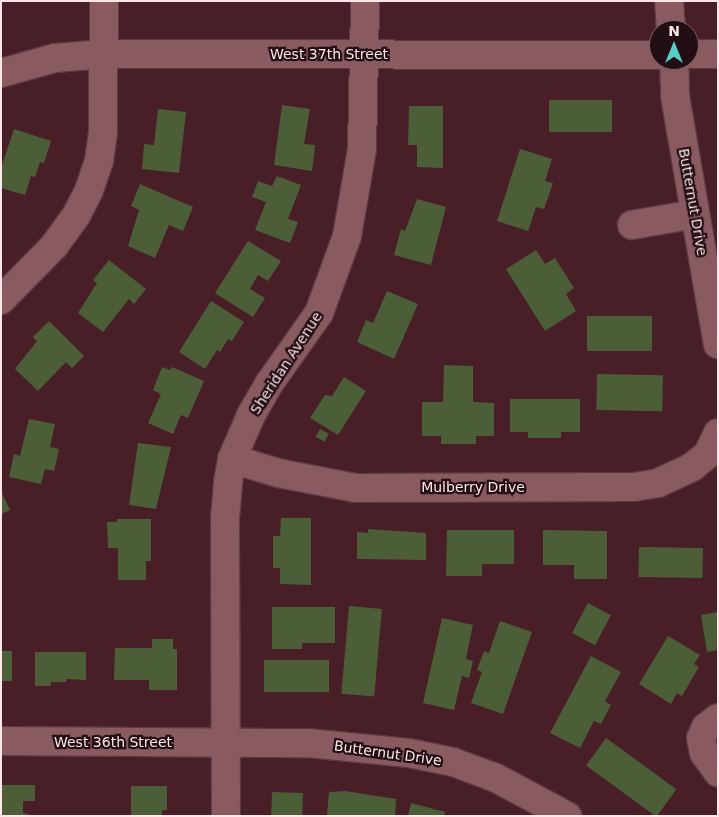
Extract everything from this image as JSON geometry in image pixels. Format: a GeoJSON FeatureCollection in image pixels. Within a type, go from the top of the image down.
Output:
{"type":"FeatureCollection","features":[{"type":"Feature","properties":{"kind":"street"},"geometry":{"type":"LineString","coordinates":[[1,300],[54,246],[77,214],[89,190],[99,161],[102,131],[104,1]]}},
{"type":"Feature","properties":{"kind":"street","name":"Sheridan Avenue"},"geometry":{"type":"LineString","coordinates":[[226,816],[225,518],[232,459],[251,415],[271,381],[319,313],[336,273],[359,180],[365,96],[365,1]]}},
{"type":"Feature","properties":{"kind":"street"},"geometry":{"type":"LineString","coordinates":[[669,1],[670,20]]}},
{"type":"Feature","properties":{"kind":"street","name":"West 37th Street"},"geometry":{"type":"LineString","coordinates":[[1,73],[54,58],[103,54],[649,55]]}},
{"type":"Feature","properties":{"kind":"street"},"geometry":{"type":"LineString","coordinates":[[699,54],[718,54]]}},
{"type":"Feature","properties":{"kind":"street","name":"Butternut Drive"},"geometry":{"type":"LineString","coordinates":[[674,70],[675,96],[718,344]]}},
{"type":"Feature","properties":{"kind":"street"},"geometry":{"type":"LineString","coordinates":[[632,225],[695,214]]}},
{"type":"Feature","properties":{"kind":"street","name":"Mulberry Drive"},"geometry":{"type":"LineString","coordinates":[[232,459],[278,473],[356,488],[610,487],[658,482],[692,467],[715,450]]}},
{"type":"Feature","properties":{"kind":"street"},"geometry":{"type":"LineString","coordinates":[[718,718],[706,726],[701,738],[704,753],[718,772]]}},
{"type":"Feature","properties":{"kind":"street","name":"West 36th Street"},"geometry":{"type":"LineString","coordinates":[[1,741],[226,743]]}},
{"type":"Feature","properties":{"kind":"street","name":"Butternut Drive"},"geometry":{"type":"LineString","coordinates":[[226,743],[356,746],[435,758],[496,778],[567,816]]}},
{"type":"Feature","properties":{"kind":"building"},"geometry":{"type":"Polygon","coordinates":[[[549,100],[612,100],[612,132],[549,132],[549,100]]]}},
{"type":"Feature","properties":{"kind":"building"},"geometry":{"type":"Polygon","coordinates":[[[282,105],[310,109],[304,144],[315,145],[312,171],[274,165],[282,105]]]}},
{"type":"Feature","properties":{"kind":"building"},"geometry":{"type":"Polygon","coordinates":[[[409,106],[443,106],[443,168],[417,167],[417,145],[408,145],[409,106]]]}},
{"type":"Feature","properties":{"kind":"building"},"geometry":{"type":"Polygon","coordinates":[[[158,109],[186,112],[179,173],[142,169],[144,144],[154,145],[158,109]]]}},
{"type":"Feature","properties":{"kind":"building"},"geometry":{"type":"Polygon","coordinates":[[[14,129],[51,141],[44,163],[40,162],[35,177],[31,176],[25,195],[1,188],[1,168],[14,129]]]}},
{"type":"Feature","properties":{"kind":"building"},"geometry":{"type":"Polygon","coordinates":[[[520,149],[552,159],[545,181],[553,183],[544,209],[536,207],[528,231],[497,221],[520,149]]]}},
{"type":"Feature","properties":{"kind":"building"},"geometry":{"type":"Polygon","coordinates":[[[277,176],[301,185],[288,219],[298,222],[290,243],[255,230],[266,202],[252,197],[258,181],[272,186],[277,176]]]}},
{"type":"Feature","properties":{"kind":"building"},"geometry":{"type":"Polygon","coordinates":[[[140,184],[193,207],[183,231],[169,225],[155,258],[128,246],[139,210],[131,206],[140,184]]]}},
{"type":"Feature","properties":{"kind":"building"},"geometry":{"type":"Polygon","coordinates":[[[417,199],[446,207],[431,265],[394,255],[401,229],[405,231],[417,199]]]}},
{"type":"Feature","properties":{"kind":"building"},"geometry":{"type":"Polygon","coordinates":[[[248,241],[281,261],[268,281],[258,275],[250,289],[265,298],[253,317],[215,293],[248,241]]]}},
{"type":"Feature","properties":{"kind":"building"},"geometry":{"type":"Polygon","coordinates":[[[536,250],[545,264],[555,258],[574,288],[566,294],[576,311],[545,331],[506,269],[536,250]]]}},
{"type":"Feature","properties":{"kind":"building"},"geometry":{"type":"Polygon","coordinates":[[[109,260],[146,289],[134,304],[129,299],[103,332],[78,313],[97,283],[93,280],[109,260]]]}},
{"type":"Feature","properties":{"kind":"building"},"geometry":{"type":"Polygon","coordinates":[[[387,291],[418,304],[394,359],[357,342],[366,320],[373,323],[387,291]]]}},
{"type":"Feature","properties":{"kind":"building"},"geometry":{"type":"Polygon","coordinates":[[[211,301],[244,322],[232,341],[228,339],[220,352],[217,350],[205,369],[179,352],[211,301]]]}},
{"type":"Feature","properties":{"kind":"building"},"geometry":{"type":"Polygon","coordinates":[[[587,316],[652,316],[652,351],[587,351],[587,316]]]}},
{"type":"Feature","properties":{"kind":"building"},"geometry":{"type":"Polygon","coordinates":[[[49,321],[84,356],[72,368],[66,362],[38,391],[15,369],[37,341],[33,337],[49,321]]]}},
{"type":"Feature","properties":{"kind":"building"},"geometry":{"type":"Polygon","coordinates":[[[444,365],[473,366],[473,402],[494,403],[494,436],[476,436],[476,444],[441,444],[441,436],[422,436],[422,402],[443,402],[444,365]]]}},
{"type":"Feature","properties":{"kind":"building"},"geometry":{"type":"Polygon","coordinates":[[[162,367],[170,370],[172,367],[204,381],[188,418],[181,415],[173,434],[148,423],[161,394],[153,390],[162,367]]]}},
{"type":"Feature","properties":{"kind":"building"},"geometry":{"type":"Polygon","coordinates":[[[597,374],[663,375],[662,411],[596,410],[597,374]]]}},
{"type":"Feature","properties":{"kind":"building"},"geometry":{"type":"Polygon","coordinates":[[[344,377],[366,391],[338,435],[310,418],[325,395],[332,396],[344,377]]]}},
{"type":"Feature","properties":{"kind":"building"},"geometry":{"type":"Polygon","coordinates":[[[510,399],[580,399],[580,432],[561,432],[561,438],[528,438],[528,432],[510,432],[510,399]]]}},
{"type":"Feature","properties":{"kind":"building"},"geometry":{"type":"Polygon","coordinates":[[[29,419],[55,424],[50,447],[59,449],[54,471],[45,469],[41,484],[9,477],[14,454],[20,456],[29,419]]]}},
{"type":"Feature","properties":{"kind":"building"},"geometry":{"type":"Polygon","coordinates":[[[320,429],[329,434],[324,442],[316,437],[320,429]]]}},
{"type":"Feature","properties":{"kind":"building"},"geometry":{"type":"Polygon","coordinates":[[[138,443],[171,447],[156,509],[129,505],[138,443]]]}},
{"type":"Feature","properties":{"kind":"building"},"geometry":{"type":"Polygon","coordinates":[[[1,491],[10,510],[1,514],[1,491]]]}},
{"type":"Feature","properties":{"kind":"building"},"geometry":{"type":"Polygon","coordinates":[[[281,518],[311,518],[311,585],[280,584],[280,568],[273,568],[273,536],[280,536],[281,518]]]}},
{"type":"Feature","properties":{"kind":"building"},"geometry":{"type":"Polygon","coordinates":[[[117,519],[151,519],[151,561],[146,561],[146,580],[118,580],[118,548],[108,548],[107,522],[117,522],[117,519]]]}},
{"type":"Feature","properties":{"kind":"building"},"geometry":{"type":"Polygon","coordinates":[[[368,529],[426,533],[426,560],[357,559],[357,532],[368,533],[368,529]]]}},
{"type":"Feature","properties":{"kind":"building"},"geometry":{"type":"Polygon","coordinates":[[[447,530],[514,530],[514,564],[482,564],[482,576],[446,576],[447,530]]]}},
{"type":"Feature","properties":{"kind":"building"},"geometry":{"type":"Polygon","coordinates":[[[543,530],[607,531],[607,579],[574,579],[574,565],[543,565],[543,530]]]}},
{"type":"Feature","properties":{"kind":"building"},"geometry":{"type":"Polygon","coordinates":[[[639,547],[703,548],[702,578],[638,577],[639,547]]]}},
{"type":"Feature","properties":{"kind":"building"},"geometry":{"type":"Polygon","coordinates":[[[588,603],[611,615],[595,645],[572,633],[588,603]]]}},
{"type":"Feature","properties":{"kind":"building"},"geometry":{"type":"Polygon","coordinates":[[[349,606],[382,609],[374,697],[341,694],[349,606]]]}},
{"type":"Feature","properties":{"kind":"building"},"geometry":{"type":"Polygon","coordinates":[[[272,607],[335,607],[335,643],[302,643],[302,649],[272,649],[272,607]]]}},
{"type":"Feature","properties":{"kind":"building"},"geometry":{"type":"Polygon","coordinates":[[[718,612],[718,650],[707,652],[701,615],[718,612]]]}},
{"type":"Feature","properties":{"kind":"building"},"geometry":{"type":"Polygon","coordinates":[[[442,618],[473,625],[466,659],[473,661],[469,678],[462,676],[454,710],[423,703],[442,618]]]}},
{"type":"Feature","properties":{"kind":"building"},"geometry":{"type":"Polygon","coordinates":[[[500,621],[532,632],[503,714],[471,703],[482,672],[477,670],[484,651],[489,653],[500,621]]]}},
{"type":"Feature","properties":{"kind":"building"},"geometry":{"type":"Polygon","coordinates":[[[668,636],[700,655],[694,664],[699,667],[682,696],[677,693],[671,704],[639,684],[668,636]]]}},
{"type":"Feature","properties":{"kind":"building"},"geometry":{"type":"Polygon","coordinates":[[[152,639],[173,639],[173,649],[177,649],[177,690],[149,690],[149,680],[114,680],[115,648],[152,648],[152,639]]]}},
{"type":"Feature","properties":{"kind":"building"},"geometry":{"type":"Polygon","coordinates":[[[1,651],[12,651],[12,681],[1,681],[1,651]]]}},
{"type":"Feature","properties":{"kind":"building"},"geometry":{"type":"Polygon","coordinates":[[[35,652],[86,652],[86,680],[66,679],[66,682],[51,682],[51,686],[35,686],[35,652]]]}},
{"type":"Feature","properties":{"kind":"building"},"geometry":{"type":"Polygon","coordinates":[[[591,656],[621,672],[605,701],[611,705],[601,724],[594,721],[580,748],[550,733],[591,656]]]}},
{"type":"Feature","properties":{"kind":"building"},"geometry":{"type":"Polygon","coordinates":[[[264,660],[329,660],[329,692],[264,692],[264,660]]]}},
{"type":"Feature","properties":{"kind":"building"},"geometry":{"type":"Polygon","coordinates":[[[606,738],[676,789],[656,816],[586,766],[606,738]]]}},
{"type":"Feature","properties":{"kind":"building"},"geometry":{"type":"Polygon","coordinates":[[[1,785],[35,785],[35,801],[23,801],[23,813],[35,816],[1,816],[1,785]]]}},
{"type":"Feature","properties":{"kind":"building"},"geometry":{"type":"Polygon","coordinates":[[[131,786],[167,786],[167,810],[162,810],[162,816],[131,816],[131,786]]]}},
{"type":"Feature","properties":{"kind":"building"},"geometry":{"type":"Polygon","coordinates":[[[345,791],[396,799],[395,816],[327,816],[329,792],[345,791]]]}},
{"type":"Feature","properties":{"kind":"building"},"geometry":{"type":"Polygon","coordinates":[[[272,792],[303,793],[302,816],[271,816],[272,792]]]}},
{"type":"Feature","properties":{"kind":"building"},"geometry":{"type":"Polygon","coordinates":[[[411,803],[445,812],[444,816],[408,816],[411,803]]]}}]}
